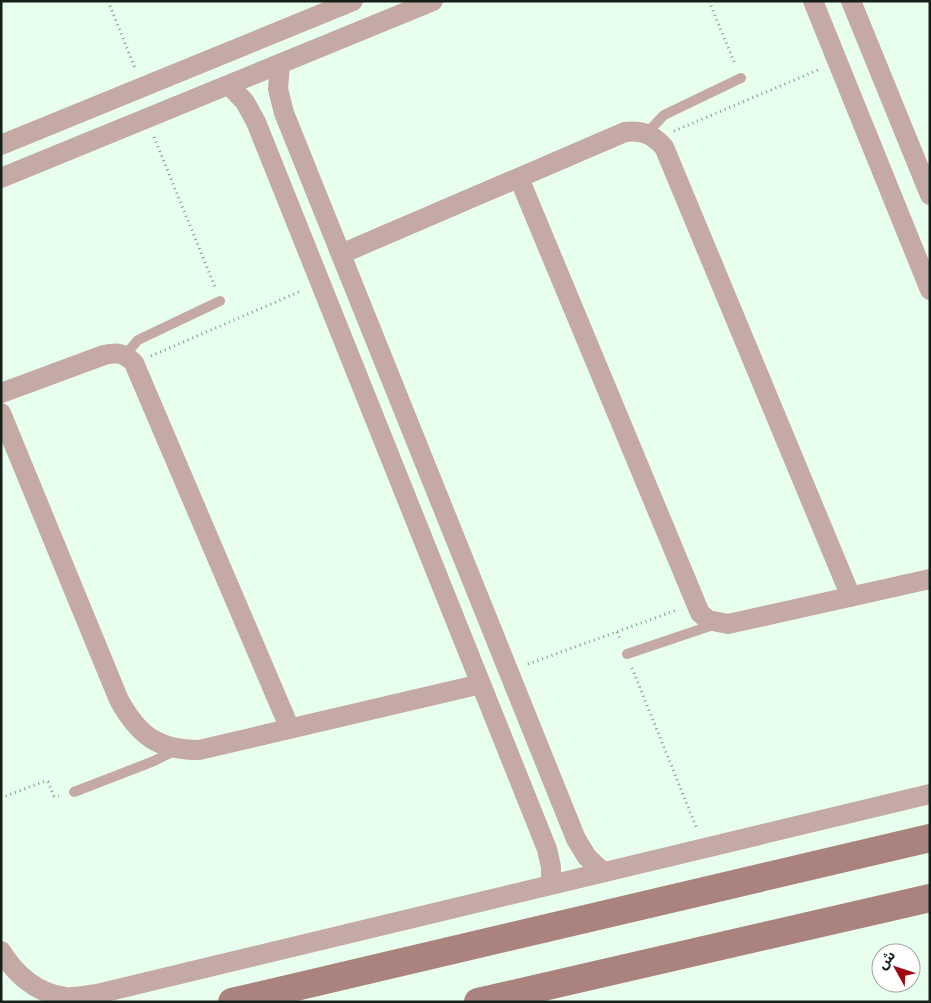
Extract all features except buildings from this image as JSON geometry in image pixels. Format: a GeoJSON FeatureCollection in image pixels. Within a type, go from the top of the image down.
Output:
{"type":"FeatureCollection","features":[{"type":"Feature","properties":{"kind":"street"},"geometry":{"type":"LineString","coordinates":[[1,178],[433,1]]}},
{"type":"Feature","properties":{"kind":"street"},"geometry":{"type":"LineString","coordinates":[[813,1],[930,290]]}},
{"type":"Feature","properties":{"kind":"street"},"geometry":{"type":"LineString","coordinates":[[850,1],[930,195]]}},
{"type":"Feature","properties":{"kind":"street"},"geometry":{"type":"LineString","coordinates":[[1,145],[346,3]]}},
{"type":"Feature","properties":{"kind":"street"},"geometry":{"type":"LineString","coordinates":[[280,64],[278,76],[280,101],[341,254],[576,839],[587,857],[604,872]]}},
{"type":"Feature","properties":{"kind":"street"},"geometry":{"type":"LineString","coordinates":[[229,85],[245,102],[256,122],[547,849],[551,867],[551,885]]}},
{"type":"Feature","properties":{"kind":"street"},"geometry":{"type":"LineString","coordinates":[[341,254],[625,132],[636,131],[652,135],[664,147],[851,597]]}},
{"type":"Feature","properties":{"kind":"street"},"geometry":{"type":"LineString","coordinates":[[519,178],[695,604],[708,620],[728,624],[930,579]]}},
{"type":"Feature","properties":{"kind":"street"},"geometry":{"type":"LineString","coordinates":[[1,393],[104,355],[116,353],[130,359],[290,729]]}},
{"type":"Feature","properties":{"kind":"street"},"geometry":{"type":"LineString","coordinates":[[1,413],[119,700],[128,717],[140,731],[156,742],[176,750],[199,750],[481,684]]}},
{"type":"Feature","properties":{"kind":"street"},"geometry":{"type":"LineString","coordinates":[[1,952],[12,970],[37,988],[66,997],[96,994],[930,794]]}},
{"type":"Feature","properties":{"kind":"street"},"geometry":{"type":"LineString","coordinates":[[232,1002],[930,838]]}},
{"type":"Feature","properties":{"kind":"street"},"geometry":{"type":"LineString","coordinates":[[478,1002],[930,898]]}},
{"type":"Feature","properties":{"kind":"lane"},"geometry":{"type":"LineString","coordinates":[[652,135],[664,115],[741,78]]}},
{"type":"Feature","properties":{"kind":"lane"},"geometry":{"type":"LineString","coordinates":[[130,359],[138,340],[220,301]]}},
{"type":"Feature","properties":{"kind":"lane"},"geometry":{"type":"LineString","coordinates":[[626,654],[717,623]]}},
{"type":"Feature","properties":{"kind":"lane"},"geometry":{"type":"LineString","coordinates":[[74,792],[154,761],[176,750]]}},
{"type":"Feature","properties":{"kind":"path"},"geometry":{"type":"LineString","coordinates":[[108,1],[143,87]]}},
{"type":"Feature","properties":{"kind":"path"},"geometry":{"type":"LineString","coordinates":[[709,1],[750,99]]}},
{"type":"Feature","properties":{"kind":"path"},"geometry":{"type":"LineString","coordinates":[[652,135],[750,99],[838,62]]}},
{"type":"Feature","properties":{"kind":"path"},"geometry":{"type":"LineString","coordinates":[[146,119],[229,322]]}},
{"type":"Feature","properties":{"kind":"path"},"geometry":{"type":"LineString","coordinates":[[130,359],[229,322],[320,282]]}},
{"type":"Feature","properties":{"kind":"path"},"geometry":{"type":"LineString","coordinates":[[509,671],[695,604]]}},
{"type":"Feature","properties":{"kind":"path"},"geometry":{"type":"LineString","coordinates":[[618,632],[704,848]]}},
{"type":"Feature","properties":{"kind":"path"},"geometry":{"type":"LineString","coordinates":[[1,798],[45,781],[48,782],[54,796],[74,792]]}}]}
